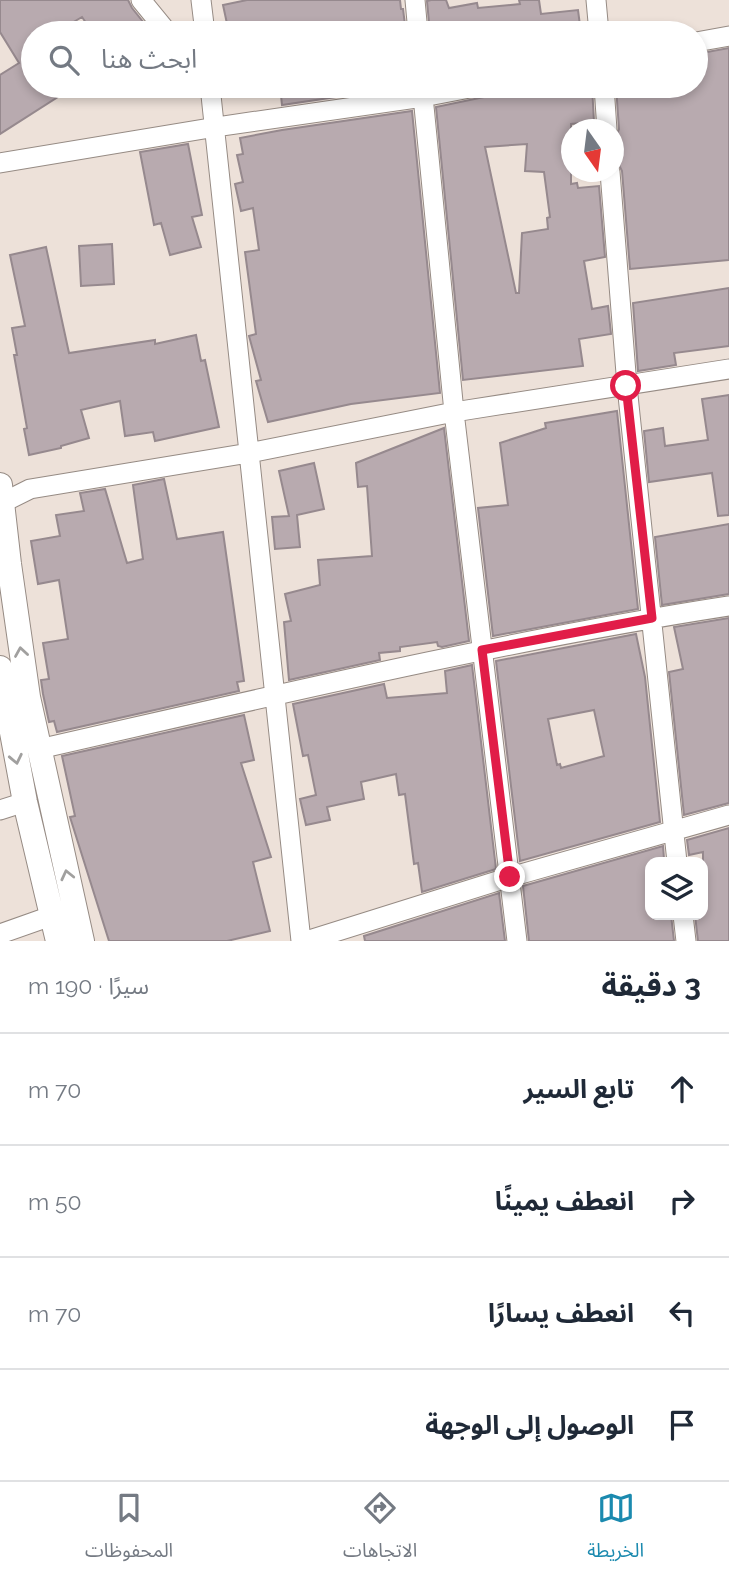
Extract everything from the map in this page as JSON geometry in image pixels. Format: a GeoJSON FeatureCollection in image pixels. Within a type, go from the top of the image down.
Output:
{"type":"FeatureCollection","features":[{"type":"Feature","properties":{"kind":"street"},"geometry":{"type":"LineString","coordinates":[[141,0],[158,21]]}},
{"type":"Feature","properties":{"kind":"street"},"geometry":{"type":"LineString","coordinates":[[201,0],[204,21]]}},
{"type":"Feature","properties":{"kind":"street"},"geometry":{"type":"LineString","coordinates":[[415,0],[417,21]]}},
{"type":"Feature","properties":{"kind":"street"},"geometry":{"type":"LineString","coordinates":[[596,0],[598,21]]}},
{"type":"Feature","properties":{"kind":"street"},"geometry":{"type":"LineString","coordinates":[[708,40],[729,36]]}},
{"type":"Feature","properties":{"kind":"street"},"geometry":{"type":"LineString","coordinates":[[212,98],[273,696],[303,941],[510,877],[729,815]]}},
{"type":"Feature","properties":{"kind":"street"},"geometry":{"type":"LineString","coordinates":[[0,163],[383,98]]}},
{"type":"Feature","properties":{"kind":"street"},"geometry":{"type":"LineString","coordinates":[[424,98],[454,412],[517,941]]}},
{"type":"Feature","properties":{"kind":"street"},"geometry":{"type":"LineString","coordinates":[[605,98],[606,119]]}},
{"type":"Feature","properties":{"kind":"street"},"geometry":{"type":"LineString","coordinates":[[611,182],[626,386],[677,857]]}},
{"type":"Feature","properties":{"kind":"street"},"geometry":{"type":"LineString","coordinates":[[82,941],[39,749],[17,626],[1,498],[30,489],[249,453],[454,412],[729,369]]}},
{"type":"Feature","properties":{"kind":"street"},"geometry":{"type":"LineString","coordinates":[[0,479],[30,489]]}},
{"type":"Feature","properties":{"kind":"street"},"geometry":{"type":"LineString","coordinates":[[39,749],[482,650],[729,606]]}},
{"type":"Feature","properties":{"kind":"street"},"geometry":{"type":"LineString","coordinates":[[0,667],[25,802],[58,941]]}},
{"type":"Feature","properties":{"kind":"street"},"geometry":{"type":"LineString","coordinates":[[0,810],[25,802]]}},
{"type":"Feature","properties":{"kind":"street"},"geometry":{"type":"LineString","coordinates":[[0,934],[51,916]]}},
{"type":"Feature","properties":{"kind":"street"},"geometry":{"type":"LineString","coordinates":[[684,920],[686,941]]}},
{"type":"Feature","properties":{"kind":"building"},"geometry":{"type":"Polygon","coordinates":[[[0,0],[128,0],[142,21],[85,21],[82,17],[75,21],[21,21],[21,98],[56,98],[0,134],[0,75],[19,63],[0,32],[0,0]]]}},
{"type":"Feature","properties":{"kind":"building"},"geometry":{"type":"Polygon","coordinates":[[[247,0],[400,0],[404,21],[226,21],[223,5],[247,0]]]}},
{"type":"Feature","properties":{"kind":"building"},"geometry":{"type":"Polygon","coordinates":[[[446,0],[449,8],[477,3],[478,8],[520,4],[519,0],[539,0],[541,14],[578,10],[579,21],[429,21],[427,1],[446,0]]]}},
{"type":"Feature","properties":{"kind":"building"},"geometry":{"type":"Polygon","coordinates":[[[729,48],[729,260],[630,269],[623,182],[624,119],[618,119],[617,98],[708,98],[708,52],[729,48]]]}},
{"type":"Feature","properties":{"kind":"building"},"geometry":{"type":"Polygon","coordinates":[[[281,98],[329,98],[282,105],[281,98]]]}},
{"type":"Feature","properties":{"kind":"building"},"geometry":{"type":"Polygon","coordinates":[[[479,98],[593,98],[594,119],[561,119],[561,182],[577,183],[578,188],[599,186],[605,257],[584,261],[592,309],[608,306],[611,334],[579,339],[583,366],[463,380],[436,107],[479,98]],[[527,144],[485,147],[516,293],[519,293],[522,233],[548,229],[547,218],[550,217],[544,172],[525,171],[527,144]]]}},
{"type":"Feature","properties":{"kind":"building"},"geometry":{"type":"Polygon","coordinates":[[[412,111],[440,393],[351,404],[268,422],[256,381],[261,380],[249,336],[256,334],[245,252],[259,250],[253,208],[241,211],[235,184],[243,182],[237,155],[243,154],[240,138],[412,111]]]}},
{"type":"Feature","properties":{"kind":"building"},"geometry":{"type":"Polygon","coordinates":[[[188,144],[202,215],[192,217],[201,247],[170,255],[161,223],[154,225],[140,152],[188,144]]]}},
{"type":"Feature","properties":{"kind":"building"},"geometry":{"type":"Polygon","coordinates":[[[112,244],[114,284],[81,286],[79,246],[112,244]]]}},
{"type":"Feature","properties":{"kind":"building"},"geometry":{"type":"Polygon","coordinates":[[[46,247],[69,353],[155,340],[155,344],[196,335],[201,361],[205,360],[219,427],[155,441],[153,432],[125,436],[120,401],[81,410],[89,438],[29,455],[12,328],[25,326],[10,255],[46,247]]]}},
{"type":"Feature","properties":{"kind":"building"},"geometry":{"type":"Polygon","coordinates":[[[729,288],[729,346],[674,353],[676,365],[638,371],[633,303],[729,288]]]}},
{"type":"Feature","properties":{"kind":"building"},"geometry":{"type":"Polygon","coordinates":[[[729,395],[729,515],[718,516],[712,473],[649,482],[644,431],[663,428],[665,446],[708,440],[702,399],[729,395]]]}},
{"type":"Feature","properties":{"kind":"building"},"geometry":{"type":"Polygon","coordinates":[[[617,411],[638,609],[493,636],[478,508],[508,505],[500,443],[546,428],[545,423],[617,411]]]}},
{"type":"Feature","properties":{"kind":"building"},"geometry":{"type":"Polygon","coordinates":[[[444,428],[469,641],[442,647],[438,646],[437,642],[400,647],[400,651],[379,653],[380,660],[289,680],[284,622],[291,621],[285,594],[320,585],[318,560],[372,556],[367,486],[358,487],[356,463],[444,428]]]}},
{"type":"Feature","properties":{"kind":"building"},"geometry":{"type":"Polygon","coordinates":[[[314,463],[324,509],[297,515],[300,547],[275,549],[272,517],[289,516],[279,471],[314,463]]]}},
{"type":"Feature","properties":{"kind":"building"},"geometry":{"type":"Polygon","coordinates":[[[164,479],[177,539],[223,532],[244,681],[237,682],[239,691],[57,732],[54,721],[49,722],[43,694],[41,680],[49,679],[43,643],[68,639],[59,580],[38,584],[31,541],[60,536],[56,515],[84,511],[80,493],[105,489],[127,563],[143,559],[133,485],[164,479]]]}},
{"type":"Feature","properties":{"kind":"building"},"geometry":{"type":"Polygon","coordinates":[[[729,524],[729,594],[662,605],[655,537],[729,524]]]}},
{"type":"Feature","properties":{"kind":"building"},"geometry":{"type":"Polygon","coordinates":[[[729,618],[729,803],[684,815],[669,672],[683,669],[674,627],[729,618]]]}},
{"type":"Feature","properties":{"kind":"building"},"geometry":{"type":"Polygon","coordinates":[[[636,634],[645,677],[660,822],[520,861],[496,661],[636,634]],[[594,710],[548,719],[557,765],[560,764],[561,768],[604,756],[594,710]]]}},
{"type":"Feature","properties":{"kind":"building"},"geometry":{"type":"Polygon","coordinates":[[[472,665],[496,869],[422,892],[418,863],[414,864],[405,794],[399,795],[396,774],[361,782],[364,799],[327,807],[330,820],[306,825],[300,799],[316,795],[308,755],[303,756],[293,704],[384,684],[387,698],[447,693],[445,671],[472,665]]]}},
{"type":"Feature","properties":{"kind":"building"},"geometry":{"type":"Polygon","coordinates":[[[244,715],[254,760],[241,763],[271,857],[253,862],[270,931],[227,941],[109,941],[70,817],[75,816],[62,756],[244,715]]]}},
{"type":"Feature","properties":{"kind":"building"},"geometry":{"type":"Polygon","coordinates":[[[729,828],[729,941],[698,941],[696,920],[708,920],[708,857],[703,857],[703,852],[689,855],[687,840],[729,828]]]}},
{"type":"Feature","properties":{"kind":"building"},"geometry":{"type":"Polygon","coordinates":[[[663,846],[664,857],[645,857],[645,920],[672,920],[674,941],[529,941],[523,886],[663,846]]]}},
{"type":"Feature","properties":{"kind":"building"},"geometry":{"type":"Polygon","coordinates":[[[499,893],[505,941],[365,941],[364,936],[499,893]]]}},
{"type":"Feature","properties":{"kind":"route"},"geometry":{"type":"LineString","coordinates":[[510,877],[482,650],[652,618],[626,386]]}}]}
